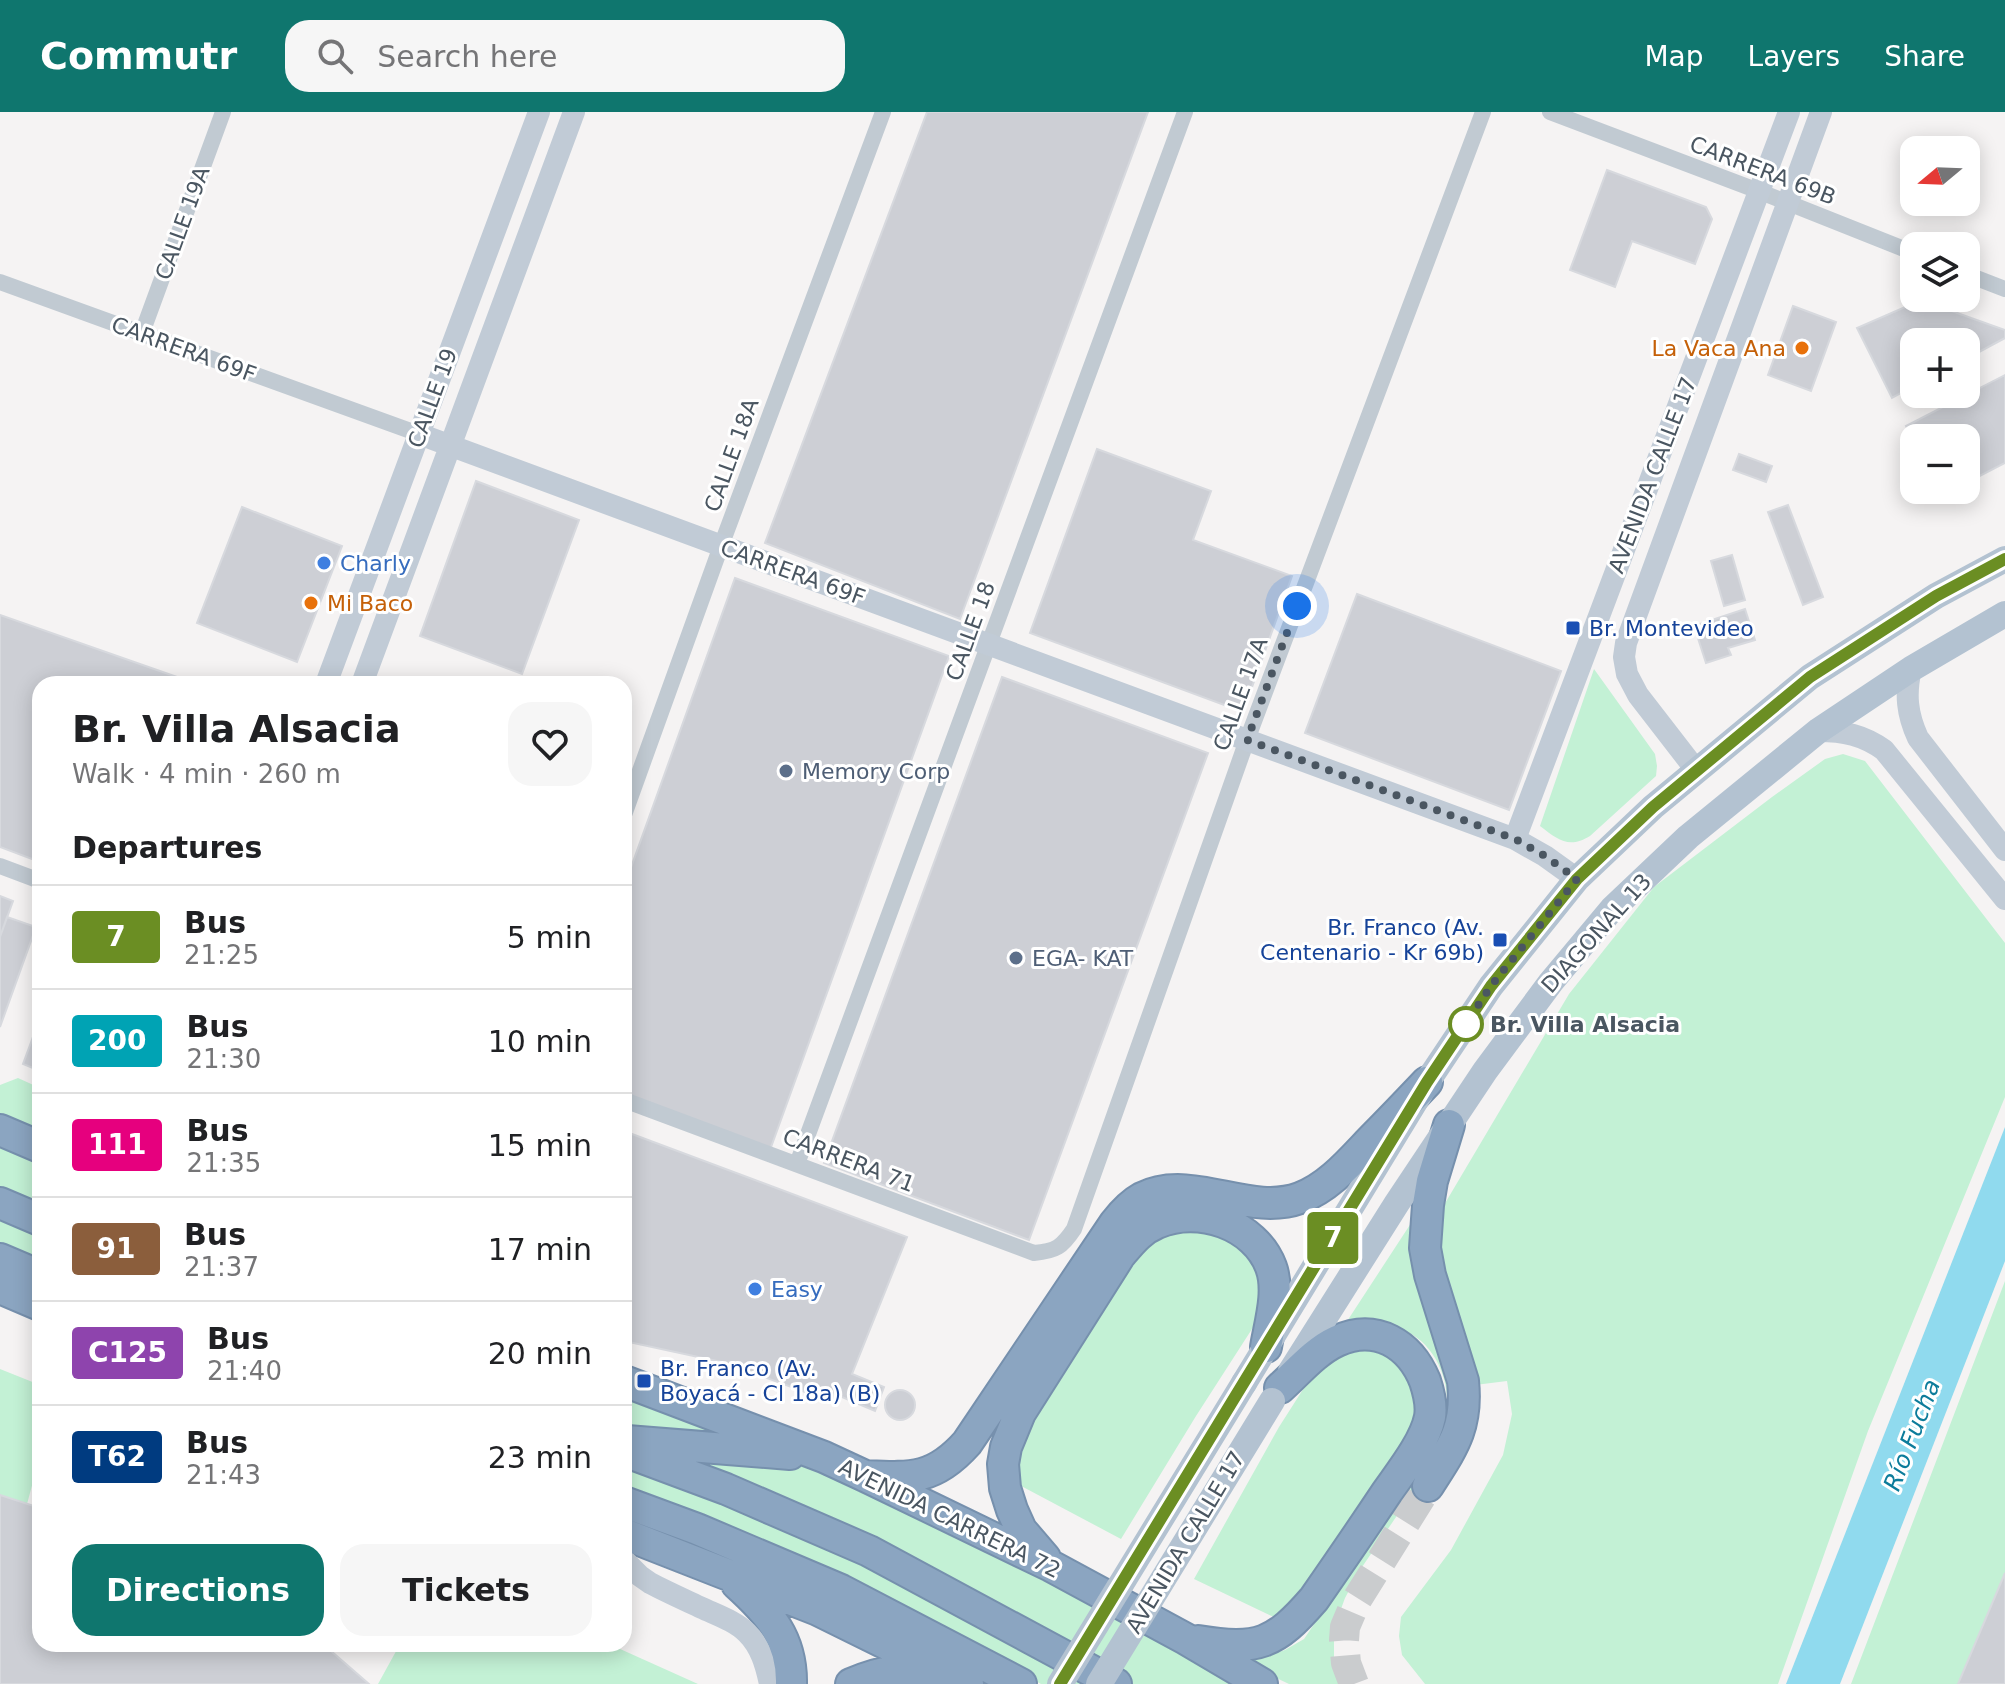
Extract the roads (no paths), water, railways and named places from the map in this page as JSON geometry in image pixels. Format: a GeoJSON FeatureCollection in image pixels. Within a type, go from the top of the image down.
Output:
{"type":"FeatureCollection","features":[{"type":"Feature","properties":{"kind":"highway"},"geometry":{"type":"LineString","coordinates":[[865,1476],[903,1478],[927,1473],[955,1457],[1115,1223],[1143,1197],[1171,1191],[1208,1193],[1262,1204],[1299,1199],[1338,1175],[1427,1082]]}},
{"type":"Feature","properties":{"kind":"highway"},"geometry":{"type":"LineString","coordinates":[[1428,1486],[1453,1447],[1462,1422],[1465,1400],[1463,1381],[1430,1275],[1425,1248],[1432,1181],[1449,1125]]}},
{"type":"Feature","properties":{"kind":"highway"},"geometry":{"type":"LineString","coordinates":[[0,1130],[32,1144]]}},
{"type":"Feature","properties":{"kind":"highway"},"geometry":{"type":"LineString","coordinates":[[0,1203],[32,1217]]}},
{"type":"Feature","properties":{"kind":"highway"},"geometry":{"type":"LineString","coordinates":[[1051,1566],[1021,1530],[1012,1510],[1005,1488],[1003,1464],[1006,1447],[1020,1413],[1120,1255],[1137,1234],[1157,1223],[1178,1217],[1198,1217],[1237,1227],[1252,1239],[1264,1252],[1273,1271],[1274,1291],[1266,1347]]}},
{"type":"Feature","properties":{"kind":"highway"},"geometry":{"type":"LineString","coordinates":[[0,1259],[32,1273]]}},
{"type":"Feature","properties":{"kind":"highway"},"geometry":{"type":"LineString","coordinates":[[2,1290],[32,1302]]}},
{"type":"Feature","properties":{"kind":"highway"},"geometry":{"type":"LineString","coordinates":[[1186,1639],[1232,1645],[1271,1639],[1283,1632],[1314,1599],[1386,1494],[1417,1446],[1430,1417],[1429,1394],[1419,1368],[1410,1354],[1398,1344],[1379,1336],[1355,1336],[1323,1349],[1276,1395]]}},
{"type":"Feature","properties":{"kind":"highway","name":"AVENIDA CARRERA 72"},"geometry":{"type":"LineString","coordinates":[[632,1384],[824,1457],[865,1476],[1051,1566],[1262,1684]]}},
{"type":"Feature","properties":{"kind":"highway"},"geometry":{"type":"LineString","coordinates":[[632,1442],[824,1457]]}},
{"type":"Feature","properties":{"kind":"highway"},"geometry":{"type":"LineString","coordinates":[[632,1454],[726,1489],[869,1551],[1116,1684]]}},
{"type":"Feature","properties":{"kind":"highway"},"geometry":{"type":"LineString","coordinates":[[632,1505],[841,1590],[1021,1684]]}},
{"type":"Feature","properties":{"kind":"highway"},"geometry":{"type":"LineString","coordinates":[[632,1537],[818,1610],[965,1682]]}},
{"type":"Feature","properties":{"kind":"highway"},"geometry":{"type":"LineString","coordinates":[[723,1573],[763,1607],[772,1619],[784,1642],[791,1684]]}},
{"type":"Feature","properties":{"kind":"highway"},"geometry":{"type":"LineString","coordinates":[[851,1684],[889,1671],[906,1670],[965,1682]]}},
{"type":"Feature","properties":{"kind":"main road","name":"DIAGONAL 13"},"geometry":{"type":"LineString","coordinates":[[1244,1383],[1427,1082],[1491,986],[1577,879],[1642,816],[1810,677],[1936,596],[2005,559]]}},
{"type":"Feature","properties":{"kind":"main road","name":"DIAGONAL 13"},"geometry":{"type":"LineString","coordinates":[[1276,1395],[1374,1238],[1485,1071],[1551,982],[1612,909],[1688,837],[1818,731],[1911,669],[2005,614]]}},
{"type":"Feature","properties":{"kind":"main road","name":"AVENIDA CALLE 17"},"geometry":{"type":"LineString","coordinates":[[1060,1684],[1244,1383]]}},
{"type":"Feature","properties":{"kind":"main road","name":"AVENIDA CALLE 17"},"geometry":{"type":"LineString","coordinates":[[1099,1684],[1276,1395]]}},
{"type":"Feature","properties":{"kind":"street","name":"CALLE 19A"},"geometry":{"type":"LineString","coordinates":[[142,333],[223,112]]}},
{"type":"Feature","properties":{"kind":"street","name":"CALLE 19"},"geometry":{"type":"LineString","coordinates":[[329,676],[539,112]]}},
{"type":"Feature","properties":{"kind":"street","name":"CALLE 19"},"geometry":{"type":"LineString","coordinates":[[365,676],[574,112]]}},
{"type":"Feature","properties":{"kind":"street","name":"CALLE 18A"},"geometry":{"type":"LineString","coordinates":[[632,793],[883,112]]}},
{"type":"Feature","properties":{"kind":"street","name":"CALLE 18"},"geometry":{"type":"LineString","coordinates":[[797,1164],[1185,112]]}},
{"type":"Feature","properties":{"kind":"street","name":"CALLE 17A"},"geometry":{"type":"LineString","coordinates":[[1060,1247],[1074,1229],[1247,740],[1483,112]]}},
{"type":"Feature","properties":{"kind":"street","name":"CARRERA 69B"},"geometry":{"type":"LineString","coordinates":[[1550,112],[1900,247]]}},
{"type":"Feature","properties":{"kind":"street","name":"AVENIDA CALLE 17"},"geometry":{"type":"LineString","coordinates":[[1515,839],[1789,112]]}},
{"type":"Feature","properties":{"kind":"street","name":"AVENIDA CALLE 17"},"geometry":{"type":"LineString","coordinates":[[1696,770],[1638,695],[1627,674],[1624,657],[1626,643],[1821,112]]}},
{"type":"Feature","properties":{"kind":"street"},"geometry":{"type":"LineString","coordinates":[[1980,279],[2005,289]]}},
{"type":"Feature","properties":{"kind":"street","name":"CARRERA 69F"},"geometry":{"type":"LineString","coordinates":[[0,282],[1515,839],[1577,879]]}},
{"type":"Feature","properties":{"kind":"street"},"geometry":{"type":"LineString","coordinates":[[1911,669],[1907,704],[1918,738],[2005,850]]}},
{"type":"Feature","properties":{"kind":"street"},"geometry":{"type":"LineString","coordinates":[[1818,731],[1854,734],[1869,739],[1884,750],[2005,899]]}},
{"type":"Feature","properties":{"kind":"street"},"geometry":{"type":"LineString","coordinates":[[0,866],[32,878]]}},
{"type":"Feature","properties":{"kind":"street","name":"CARRERA 71"},"geometry":{"type":"LineString","coordinates":[[632,1103],[1034,1253],[1060,1247]]}},
{"type":"Feature","properties":{"kind":"street"},"geometry":{"type":"LineString","coordinates":[[632,1568],[650,1583],[738,1625],[749,1634],[766,1663],[770,1684]]}},
{"type":"Feature","properties":{"kind":"water","name":"Río Fucha"},"geometry":{"type":"Polygon","coordinates":[[[2005,1127],[2005,1261],[1840,1684],[1786,1684],[2005,1127]]]}},
{"type":"Feature","properties":{"kind":"tunnel"},"geometry":{"type":"LineString","coordinates":[[1354,1684],[1346,1663],[1345,1627],[1356,1601],[1428,1486]]}},
{"type":"Feature","properties":{"kind":"place","name":"La Vaca Ana"},"geometry":{"type":"Point","coordinates":[1802,348]}},
{"type":"Feature","properties":{"kind":"place","name":"Charly"},"geometry":{"type":"Point","coordinates":[324,563]}},
{"type":"Feature","properties":{"kind":"place","name":"Mi Baco"},"geometry":{"type":"Point","coordinates":[311,603]}},
{"type":"Feature","properties":{"kind":"place","name":"Br. Montevideo"},"geometry":{"type":"Point","coordinates":[1573,628]}},
{"type":"Feature","properties":{"kind":"place","name":"Memory Corp"},"geometry":{"type":"Point","coordinates":[786,771]}},
{"type":"Feature","properties":{"kind":"place","name":"Br. Franco (Av. Centenario - Kr 69b)"},"geometry":{"type":"Point","coordinates":[1500,940]}},
{"type":"Feature","properties":{"kind":"place","name":"EGA- KAT"},"geometry":{"type":"Point","coordinates":[1016,958]}},
{"type":"Feature","properties":{"kind":"place","name":"Br. Villa Alsacia"},"geometry":{"type":"Point","coordinates":[1466,1024]}},
{"type":"Feature","properties":{"kind":"place","name":"Easy"},"geometry":{"type":"Point","coordinates":[755,1289]}},
{"type":"Feature","properties":{"kind":"place","name":"Br. Franco (Av. Boyacá - Cl 18a) (B)"},"geometry":{"type":"Point","coordinates":[644,1381]}}]}
